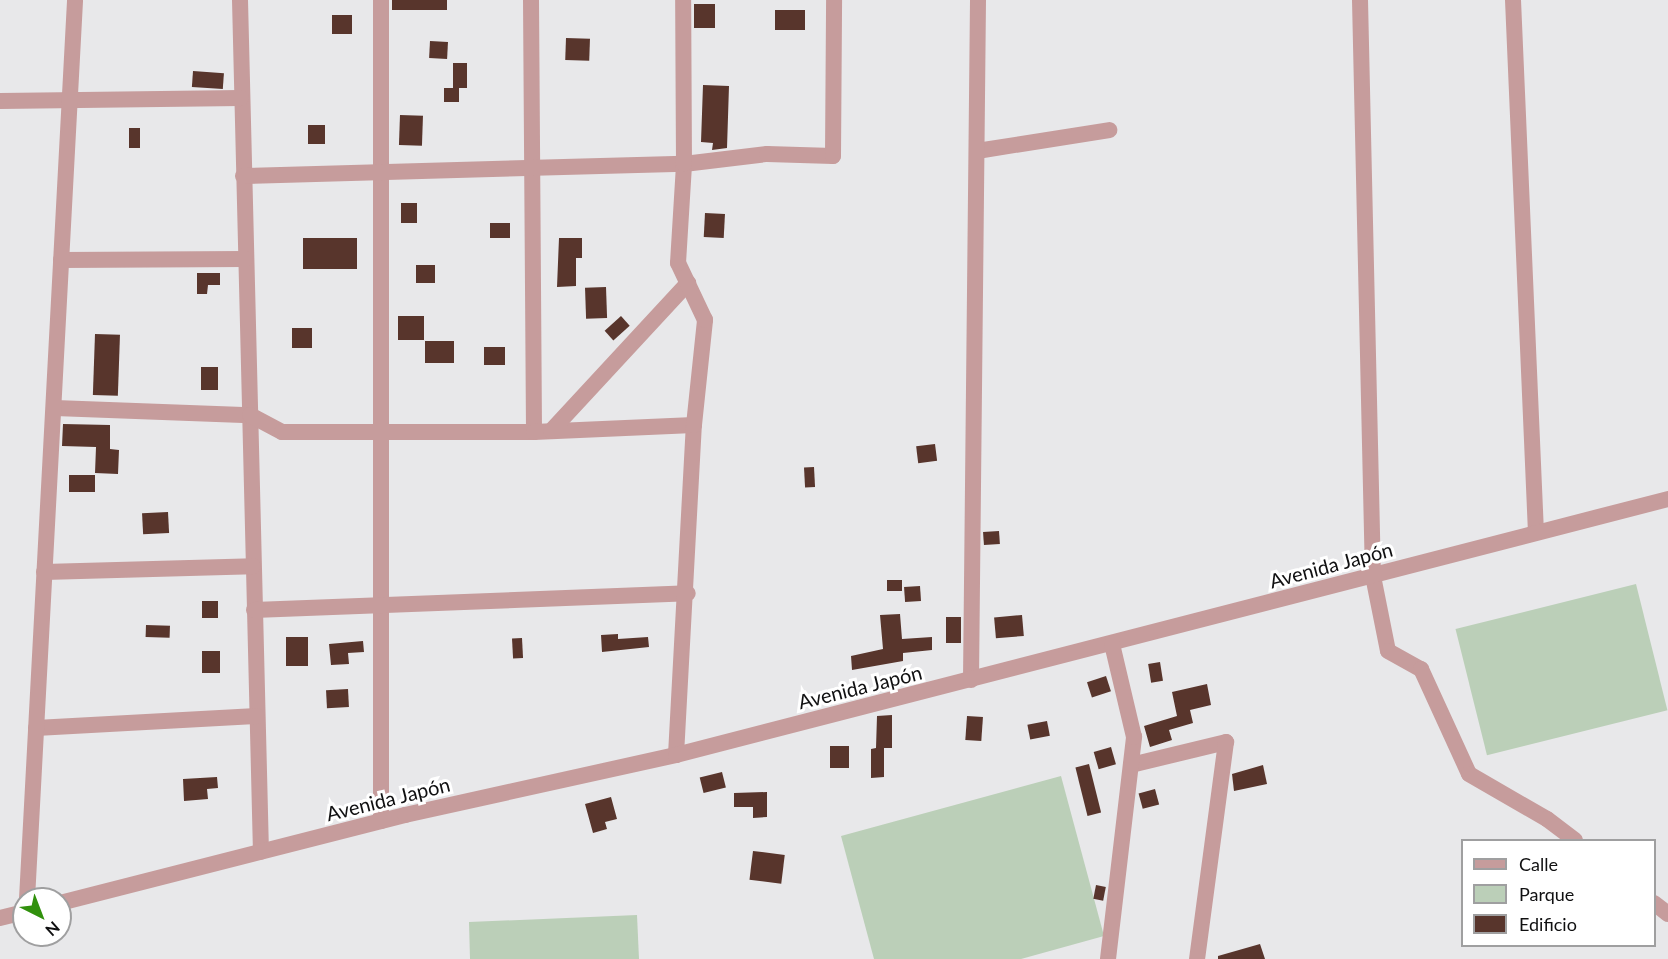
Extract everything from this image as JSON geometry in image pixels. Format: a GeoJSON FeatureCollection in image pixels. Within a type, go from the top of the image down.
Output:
{"type":"FeatureCollection","features":[{"type":"Feature","properties":{"kind":"street"},"geometry":{"type":"LineString","coordinates":[[28,887],[75,0]]}},
{"type":"Feature","properties":{"kind":"street"},"geometry":{"type":"LineString","coordinates":[[240,0],[261,852]]}},
{"type":"Feature","properties":{"kind":"street"},"geometry":{"type":"LineString","coordinates":[[381,0],[382,433],[379,605],[381,821]]}},
{"type":"Feature","properties":{"kind":"street"},"geometry":{"type":"LineString","coordinates":[[531,0],[530,170],[534,432]]}},
{"type":"Feature","properties":{"kind":"street"},"geometry":{"type":"LineString","coordinates":[[676,755],[688,593],[694,424],[705,320],[678,263],[684,164],[683,0]]}},
{"type":"Feature","properties":{"kind":"street"},"geometry":{"type":"LineString","coordinates":[[243,176],[530,170],[684,164],[767,154],[833,156],[834,0]]}},
{"type":"Feature","properties":{"kind":"street"},"geometry":{"type":"LineString","coordinates":[[971,680],[978,0]]}},
{"type":"Feature","properties":{"kind":"street"},"geometry":{"type":"LineString","coordinates":[[1360,0],[1373,576],[1388,651],[1421,669],[1469,774],[1547,819],[1574,839]]}},
{"type":"Feature","properties":{"kind":"street"},"geometry":{"type":"LineString","coordinates":[[1513,0],[1536,533]]}},
{"type":"Feature","properties":{"kind":"street"},"geometry":{"type":"LineString","coordinates":[[0,101],[241,98]]}},
{"type":"Feature","properties":{"kind":"street"},"geometry":{"type":"LineString","coordinates":[[977,151],[1109,130]]}},
{"type":"Feature","properties":{"kind":"street"},"geometry":{"type":"LineString","coordinates":[[61,260],[245,260]]}},
{"type":"Feature","properties":{"kind":"street"},"geometry":{"type":"LineString","coordinates":[[551,431],[688,283]]}},
{"type":"Feature","properties":{"kind":"street"},"geometry":{"type":"LineString","coordinates":[[55,408],[250,415],[282,432],[534,432],[694,424]]}},
{"type":"Feature","properties":{"kind":"street","name":"Avenida Japón"},"geometry":{"type":"LineString","coordinates":[[72,900],[381,821],[676,755],[1668,499]]}},
{"type":"Feature","properties":{"kind":"street"},"geometry":{"type":"LineString","coordinates":[[44,572],[253,566]]}},
{"type":"Feature","properties":{"kind":"street"},"geometry":{"type":"LineString","coordinates":[[254,610],[688,593]]}},
{"type":"Feature","properties":{"kind":"street"},"geometry":{"type":"LineString","coordinates":[[1108,959],[1134,737],[1112,644]]}},
{"type":"Feature","properties":{"kind":"street"},"geometry":{"type":"LineString","coordinates":[[36,728],[257,716]]}},
{"type":"Feature","properties":{"kind":"street"},"geometry":{"type":"LineString","coordinates":[[1131,765],[1226,742],[1197,959]]}},
{"type":"Feature","properties":{"kind":"street"},"geometry":{"type":"LineString","coordinates":[[1656,905],[1668,914]]}},
{"type":"Feature","properties":{"kind":"green space"},"geometry":{"type":"Polygon","coordinates":[[[1636,584],[1667,710],[1487,755],[1456,629],[1636,584]]]}},
{"type":"Feature","properties":{"kind":"green space"},"geometry":{"type":"Polygon","coordinates":[[[1061,776],[1104,936],[1021,959],[874,959],[841,836],[1061,776]]]}},
{"type":"Feature","properties":{"kind":"green space"},"geometry":{"type":"Polygon","coordinates":[[[637,915],[639,959],[470,959],[469,922],[637,915]]]}},
{"type":"Feature","properties":{"kind":"building"},"geometry":{"type":"Polygon","coordinates":[[[392,0],[447,0],[447,10],[392,10],[392,0]]]}},
{"type":"Feature","properties":{"kind":"building"},"geometry":{"type":"Polygon","coordinates":[[[694,4],[715,4],[715,28],[694,28],[694,4]]]}},
{"type":"Feature","properties":{"kind":"building"},"geometry":{"type":"Polygon","coordinates":[[[775,10],[805,10],[805,30],[775,30],[775,10]]]}},
{"type":"Feature","properties":{"kind":"building"},"geometry":{"type":"Polygon","coordinates":[[[332,15],[352,15],[352,34],[332,34],[332,15]]]}},
{"type":"Feature","properties":{"kind":"building"},"geometry":{"type":"Polygon","coordinates":[[[566,38],[590,39],[589,61],[565,60],[566,38]]]}},
{"type":"Feature","properties":{"kind":"building"},"geometry":{"type":"Polygon","coordinates":[[[430,41],[448,42],[447,59],[429,58],[430,41]]]}},
{"type":"Feature","properties":{"kind":"building"},"geometry":{"type":"Polygon","coordinates":[[[453,63],[467,63],[467,88],[453,88],[453,63]]]}},
{"type":"Feature","properties":{"kind":"building"},"geometry":{"type":"Polygon","coordinates":[[[193,71],[224,73],[223,89],[192,87],[193,71]]]}},
{"type":"Feature","properties":{"kind":"building"},"geometry":{"type":"Polygon","coordinates":[[[703,85],[729,86],[727,148],[712,150],[713,143],[701,142],[703,85]]]}},
{"type":"Feature","properties":{"kind":"building"},"geometry":{"type":"Polygon","coordinates":[[[444,88],[459,88],[459,102],[444,102],[444,88]]]}},
{"type":"Feature","properties":{"kind":"building"},"geometry":{"type":"Polygon","coordinates":[[[400,115],[423,116],[422,146],[399,145],[400,115]]]}},
{"type":"Feature","properties":{"kind":"building"},"geometry":{"type":"Polygon","coordinates":[[[308,125],[325,125],[325,144],[308,144],[308,125]]]}},
{"type":"Feature","properties":{"kind":"building"},"geometry":{"type":"Polygon","coordinates":[[[129,128],[140,128],[140,148],[129,148],[129,128]]]}},
{"type":"Feature","properties":{"kind":"building"},"geometry":{"type":"Polygon","coordinates":[[[401,203],[417,203],[417,223],[401,223],[401,203]]]}},
{"type":"Feature","properties":{"kind":"building"},"geometry":{"type":"Polygon","coordinates":[[[705,213],[725,214],[724,238],[704,237],[705,213]]]}},
{"type":"Feature","properties":{"kind":"building"},"geometry":{"type":"Polygon","coordinates":[[[490,223],[510,223],[510,238],[490,238],[490,223]]]}},
{"type":"Feature","properties":{"kind":"building"},"geometry":{"type":"Polygon","coordinates":[[[303,238],[357,238],[357,269],[303,269],[303,238]]]}},
{"type":"Feature","properties":{"kind":"building"},"geometry":{"type":"Polygon","coordinates":[[[559,238],[582,238],[582,258],[576,258],[576,286],[557,287],[559,238]]]}},
{"type":"Feature","properties":{"kind":"building"},"geometry":{"type":"Polygon","coordinates":[[[416,265],[435,265],[435,283],[416,283],[416,265]]]}},
{"type":"Feature","properties":{"kind":"building"},"geometry":{"type":"Polygon","coordinates":[[[197,273],[220,273],[220,285],[208,285],[207,294],[197,294],[197,273]]]}},
{"type":"Feature","properties":{"kind":"building"},"geometry":{"type":"Polygon","coordinates":[[[606,287],[607,318],[586,319],[585,288],[606,287]]]}},
{"type":"Feature","properties":{"kind":"building"},"geometry":{"type":"Polygon","coordinates":[[[398,316],[424,316],[424,340],[398,340],[398,316]]]}},
{"type":"Feature","properties":{"kind":"building"},"geometry":{"type":"Polygon","coordinates":[[[621,316],[630,326],[613,340],[605,331],[621,316]]]}},
{"type":"Feature","properties":{"kind":"building"},"geometry":{"type":"Polygon","coordinates":[[[292,328],[312,328],[312,348],[292,348],[292,328]]]}},
{"type":"Feature","properties":{"kind":"building"},"geometry":{"type":"Polygon","coordinates":[[[95,334],[120,335],[118,396],[93,395],[95,334]]]}},
{"type":"Feature","properties":{"kind":"building"},"geometry":{"type":"Polygon","coordinates":[[[425,341],[454,341],[454,363],[425,363],[425,341]]]}},
{"type":"Feature","properties":{"kind":"building"},"geometry":{"type":"Polygon","coordinates":[[[484,347],[505,347],[505,365],[484,365],[484,347]]]}},
{"type":"Feature","properties":{"kind":"building"},"geometry":{"type":"Polygon","coordinates":[[[201,367],[218,367],[218,390],[201,390],[201,367]]]}},
{"type":"Feature","properties":{"kind":"building"},"geometry":{"type":"Polygon","coordinates":[[[63,424],[110,425],[110,449],[119,450],[118,474],[95,473],[96,447],[62,446],[63,424]]]}},
{"type":"Feature","properties":{"kind":"building"},"geometry":{"type":"Polygon","coordinates":[[[935,444],[937,461],[918,463],[916,446],[935,444]]]}},
{"type":"Feature","properties":{"kind":"building"},"geometry":{"type":"Polygon","coordinates":[[[814,467],[815,487],[805,487],[804,468],[814,467]]]}},
{"type":"Feature","properties":{"kind":"building"},"geometry":{"type":"Polygon","coordinates":[[[69,475],[95,475],[95,492],[69,492],[69,475]]]}},
{"type":"Feature","properties":{"kind":"building"},"geometry":{"type":"Polygon","coordinates":[[[168,512],[169,533],[143,534],[142,513],[168,512]]]}},
{"type":"Feature","properties":{"kind":"building"},"geometry":{"type":"Polygon","coordinates":[[[999,531],[1000,544],[984,545],[983,532],[999,531]]]}},
{"type":"Feature","properties":{"kind":"building"},"geometry":{"type":"Polygon","coordinates":[[[887,580],[902,580],[902,591],[887,591],[887,580]]]}},
{"type":"Feature","properties":{"kind":"building"},"geometry":{"type":"Polygon","coordinates":[[[920,586],[921,601],[905,602],[904,587],[920,586]]]}},
{"type":"Feature","properties":{"kind":"building"},"geometry":{"type":"Polygon","coordinates":[[[202,601],[218,601],[218,618],[202,618],[202,601]]]}},
{"type":"Feature","properties":{"kind":"building"},"geometry":{"type":"Polygon","coordinates":[[[900,614],[902,639],[932,637],[932,650],[903,653],[903,661],[852,670],[851,656],[883,649],[880,615],[900,614]]]}},
{"type":"Feature","properties":{"kind":"building"},"geometry":{"type":"Polygon","coordinates":[[[1022,615],[1024,636],[996,638],[994,617],[1022,615]]]}},
{"type":"Feature","properties":{"kind":"building"},"geometry":{"type":"Polygon","coordinates":[[[946,617],[961,617],[961,643],[946,643],[946,617]]]}},
{"type":"Feature","properties":{"kind":"building"},"geometry":{"type":"Polygon","coordinates":[[[146,625],[170,626],[170,638],[146,637],[146,625]]]}},
{"type":"Feature","properties":{"kind":"building"},"geometry":{"type":"Polygon","coordinates":[[[618,634],[618,639],[648,637],[649,647],[602,652],[601,635],[618,634]]]}},
{"type":"Feature","properties":{"kind":"building"},"geometry":{"type":"Polygon","coordinates":[[[286,637],[308,637],[308,666],[286,666],[286,637]]]}},
{"type":"Feature","properties":{"kind":"building"},"geometry":{"type":"Polygon","coordinates":[[[522,638],[523,658],[513,658],[512,639],[522,638]]]}},
{"type":"Feature","properties":{"kind":"building"},"geometry":{"type":"Polygon","coordinates":[[[363,641],[364,652],[348,653],[349,664],[331,665],[329,644],[363,641]]]}},
{"type":"Feature","properties":{"kind":"building"},"geometry":{"type":"Polygon","coordinates":[[[202,651],[220,651],[220,673],[202,673],[202,651]]]}},
{"type":"Feature","properties":{"kind":"building"},"geometry":{"type":"Polygon","coordinates":[[[1160,662],[1163,681],[1151,683],[1148,664],[1160,662]]]}},
{"type":"Feature","properties":{"kind":"building"},"geometry":{"type":"Polygon","coordinates":[[[1106,676],[1111,691],[1092,697],[1087,682],[1106,676]]]}},
{"type":"Feature","properties":{"kind":"building"},"geometry":{"type":"Polygon","coordinates":[[[1207,684],[1211,705],[1190,710],[1193,723],[1169,730],[1172,740],[1150,747],[1144,726],[1177,716],[1172,692],[1207,684]]]}},
{"type":"Feature","properties":{"kind":"building"},"geometry":{"type":"Polygon","coordinates":[[[348,689],[349,707],[327,708],[326,690],[348,689]]]}},
{"type":"Feature","properties":{"kind":"building"},"geometry":{"type":"Polygon","coordinates":[[[892,715],[892,748],[884,748],[884,777],[871,778],[871,749],[876,748],[877,716],[892,715]]]}},
{"type":"Feature","properties":{"kind":"building"},"geometry":{"type":"Polygon","coordinates":[[[967,716],[983,717],[981,741],[965,740],[967,716]]]}},
{"type":"Feature","properties":{"kind":"building"},"geometry":{"type":"Polygon","coordinates":[[[1047,721],[1050,736],[1030,740],[1027,725],[1047,721]]]}},
{"type":"Feature","properties":{"kind":"building"},"geometry":{"type":"Polygon","coordinates":[[[830,746],[849,746],[849,768],[830,768],[830,746]]]}},
{"type":"Feature","properties":{"kind":"building"},"geometry":{"type":"Polygon","coordinates":[[[1111,747],[1116,764],[1099,769],[1094,752],[1111,747]]]}},
{"type":"Feature","properties":{"kind":"building"},"geometry":{"type":"Polygon","coordinates":[[[1089,764],[1101,813],[1088,816],[1075,767],[1089,764]]]}},
{"type":"Feature","properties":{"kind":"building"},"geometry":{"type":"Polygon","coordinates":[[[1263,765],[1267,784],[1234,791],[1232,774],[1263,765]]]}},
{"type":"Feature","properties":{"kind":"building"},"geometry":{"type":"Polygon","coordinates":[[[722,772],[726,788],[704,793],[700,778],[722,772]]]}},
{"type":"Feature","properties":{"kind":"building"},"geometry":{"type":"Polygon","coordinates":[[[217,777],[218,788],[207,789],[208,799],[184,801],[183,779],[217,777]]]}},
{"type":"Feature","properties":{"kind":"building"},"geometry":{"type":"Polygon","coordinates":[[[1155,789],[1159,804],[1143,809],[1139,793],[1155,789]]]}},
{"type":"Feature","properties":{"kind":"building"},"geometry":{"type":"Polygon","coordinates":[[[767,792],[767,817],[753,818],[753,807],[734,807],[734,793],[767,792]]]}},
{"type":"Feature","properties":{"kind":"building"},"geometry":{"type":"Polygon","coordinates":[[[611,797],[617,819],[605,822],[607,829],[593,833],[585,804],[611,797]]]}},
{"type":"Feature","properties":{"kind":"building"},"geometry":{"type":"Polygon","coordinates":[[[753,851],[785,855],[781,884],[749,880],[753,851]]]}},
{"type":"Feature","properties":{"kind":"building"},"geometry":{"type":"Polygon","coordinates":[[[1096,885],[1106,887],[1103,901],[1093,899],[1096,885]]]}},
{"type":"Feature","properties":{"kind":"building"},"geometry":{"type":"Polygon","coordinates":[[[1260,944],[1265,959],[1218,959],[1218,956],[1260,944]]]}}]}
